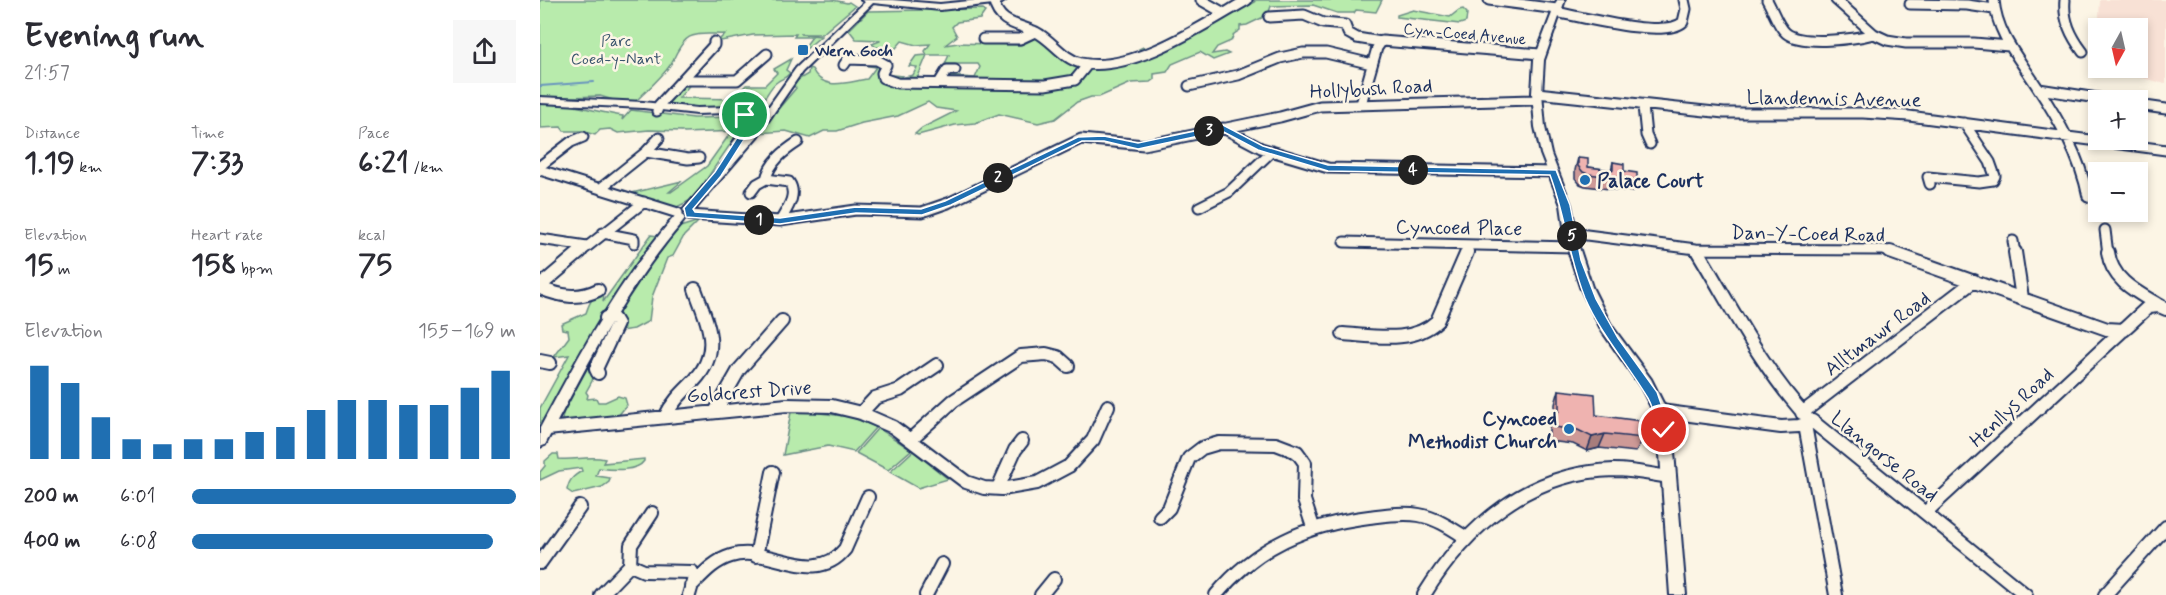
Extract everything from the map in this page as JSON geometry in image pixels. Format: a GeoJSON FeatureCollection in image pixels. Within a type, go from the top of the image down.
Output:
{"type":"FeatureCollection","features":[{"type":"Feature","properties":{"kind":"street"},"geometry":{"type":"LineString","coordinates":[[540,441],[606,318],[647,257],[753,135],[764,112],[807,60],[867,0],[933,7],[998,1],[996,12],[1003,20],[1049,39],[1071,59],[1088,64],[1106,64],[1124,60],[1175,39],[1247,0]]}},
{"type":"Feature","properties":{"kind":"street"},"geometry":{"type":"LineString","coordinates":[[1201,0],[1224,13]]}},
{"type":"Feature","properties":{"kind":"street"},"geometry":{"type":"LineString","coordinates":[[1489,0],[1558,7],[1650,29],[1678,26],[1686,19],[1688,12],[1684,0]]}},
{"type":"Feature","properties":{"kind":"street"},"geometry":{"type":"LineString","coordinates":[[1767,0],[1785,32],[1794,38],[1855,39],[1874,34]]}},
{"type":"Feature","properties":{"kind":"street"},"geometry":{"type":"LineString","coordinates":[[1836,0],[1874,34],[1887,40],[2009,46]]}},
{"type":"Feature","properties":{"kind":"street"},"geometry":{"type":"LineString","coordinates":[[2065,0],[2065,19],[2072,37],[2083,52]]}},
{"type":"Feature","properties":{"kind":"street"},"geometry":{"type":"LineString","coordinates":[[1910,4],[1994,4],[2009,46],[2039,89],[2065,136],[2081,169],[2088,196]]}},
{"type":"Feature","properties":{"kind":"street"},"geometry":{"type":"LineString","coordinates":[[1558,7],[1540,54],[1537,97],[1544,146],[1566,205],[1573,247],[1586,287],[1598,314],[1646,383],[1660,411],[1666,440],[1678,595]]}},
{"type":"Feature","properties":{"kind":"street"},"geometry":{"type":"LineString","coordinates":[[1269,17],[1308,15],[1323,22],[1345,25],[1348,27],[1349,34],[1354,38],[1381,42]]}},
{"type":"Feature","properties":{"kind":"street"},"geometry":{"type":"LineString","coordinates":[[983,39],[1016,40],[1035,32]]}},
{"type":"Feature","properties":{"kind":"street"},"geometry":{"type":"LineString","coordinates":[[658,109],[714,45],[714,42]]}},
{"type":"Feature","properties":{"kind":"street","name":"Cyn-Coed Avenue"},"geometry":{"type":"LineString","coordinates":[[1361,104],[1377,48],[1381,42],[1540,54]]}},
{"type":"Feature","properties":{"kind":"street"},"geometry":{"type":"LineString","coordinates":[[1189,86],[1245,73],[1280,58],[1303,53],[1326,53],[1372,64]]}},
{"type":"Feature","properties":{"kind":"street"},"geometry":{"type":"LineString","coordinates":[[682,81],[734,81],[744,76],[760,58],[767,54]]}},
{"type":"Feature","properties":{"kind":"street"},"geometry":{"type":"LineString","coordinates":[[844,65],[848,59],[880,60],[886,65],[882,76],[889,81],[1060,84],[1075,80],[1088,64]]}},
{"type":"Feature","properties":{"kind":"street"},"geometry":{"type":"LineString","coordinates":[[939,83],[947,70],[955,70]]}},
{"type":"Feature","properties":{"kind":"street"},"geometry":{"type":"LineString","coordinates":[[2039,89],[2088,97]]}},
{"type":"Feature","properties":{"kind":"street","name":"Hollybush Road"},"geometry":{"type":"LineString","coordinates":[[540,170],[683,214],[780,221],[856,210],[922,212],[948,203],[1081,139],[1104,139],[1138,146],[1280,117],[1315,106],[1537,97]]}},
{"type":"Feature","properties":{"kind":"street","name":"Llandennis Avenue"},"geometry":{"type":"LineString","coordinates":[[1537,97],[1755,115],[1863,113],[1964,123],[2166,150]]}},
{"type":"Feature","properties":{"kind":"street"},"geometry":{"type":"LineString","coordinates":[[540,100],[658,109],[764,112]]}},
{"type":"Feature","properties":{"kind":"street"},"geometry":{"type":"LineString","coordinates":[[1643,106],[1646,135],[1650,144]]}},
{"type":"Feature","properties":{"kind":"street"},"geometry":{"type":"LineString","coordinates":[[2148,106],[2166,109]]}},
{"type":"Feature","properties":{"kind":"street"},"geometry":{"type":"LineString","coordinates":[[658,109],[690,116],[747,120],[764,112]]}},
{"type":"Feature","properties":{"kind":"street"},"geometry":{"type":"LineString","coordinates":[[718,174],[747,120]]}},
{"type":"Feature","properties":{"kind":"street"},"geometry":{"type":"LineString","coordinates":[[1930,184],[1928,177],[1979,182],[1993,180],[1995,176],[1992,165],[1964,123]]}},
{"type":"Feature","properties":{"kind":"street"},"geometry":{"type":"LineString","coordinates":[[1223,128],[1271,152],[1336,169],[1553,172]]}},
{"type":"Feature","properties":{"kind":"street"},"geometry":{"type":"LineString","coordinates":[[540,166],[571,142],[582,137]]}},
{"type":"Feature","properties":{"kind":"street"},"geometry":{"type":"LineString","coordinates":[[601,188],[646,152],[659,138]]}},
{"type":"Feature","properties":{"kind":"street"},"geometry":{"type":"LineString","coordinates":[[766,179],[768,171],[789,148],[798,142]]}},
{"type":"Feature","properties":{"kind":"street"},"geometry":{"type":"LineString","coordinates":[[646,152],[688,159],[699,158]]}},
{"type":"Feature","properties":{"kind":"street"},"geometry":{"type":"LineString","coordinates":[[1199,207],[1210,205],[1234,189],[1271,152]]}},
{"type":"Feature","properties":{"kind":"street"},"geometry":{"type":"LineString","coordinates":[[751,192],[757,184],[766,179],[783,180],[792,185],[794,195],[780,221]]}},
{"type":"Feature","properties":{"kind":"street"},"geometry":{"type":"LineString","coordinates":[[598,290],[592,294],[565,297],[540,287],[587,246],[644,202]]}},
{"type":"Feature","properties":{"kind":"street"},"geometry":{"type":"LineString","coordinates":[[2105,230],[2109,261],[2116,275],[2165,309]]}},
{"type":"Feature","properties":{"kind":"street"},"geometry":{"type":"LineString","coordinates":[[603,233],[634,239],[634,243]]}},
{"type":"Feature","properties":{"kind":"street","name":"Dan-Y-Coed Road"},"geometry":{"type":"LineString","coordinates":[[1571,233],[1696,249],[1884,250],[2107,329],[2124,330]]}},
{"type":"Feature","properties":{"kind":"street"},"geometry":{"type":"LineString","coordinates":[[540,239],[587,246]]}},
{"type":"Feature","properties":{"kind":"street"},"geometry":{"type":"LineString","coordinates":[[2013,241],[2022,298]]}},
{"type":"Feature","properties":{"kind":"street","name":"Cyncoed Place"},"geometry":{"type":"LineString","coordinates":[[1344,242],[1573,247]]}},
{"type":"Feature","properties":{"kind":"street"},"geometry":{"type":"LineString","coordinates":[[1343,334],[1409,335],[1431,329],[1437,321],[1466,255],[1468,245]]}},
{"type":"Feature","properties":{"kind":"street"},"geometry":{"type":"LineString","coordinates":[[1696,249],[1768,368],[1806,420],[1836,595]]}},
{"type":"Feature","properties":{"kind":"street","name":"Alltmawr Road"},"geometry":{"type":"LineString","coordinates":[[1806,420],[1974,281]]}},
{"type":"Feature","properties":{"kind":"street"},"geometry":{"type":"LineString","coordinates":[[665,417],[676,398],[703,372],[712,356],[713,343],[696,289]]}},
{"type":"Feature","properties":{"kind":"street"},"geometry":{"type":"LineString","coordinates":[[2124,330],[2148,307],[2165,309]]}},
{"type":"Feature","properties":{"kind":"street"},"geometry":{"type":"LineString","coordinates":[[598,373],[596,369],[599,360],[617,324],[614,319],[606,318]]}},
{"type":"Feature","properties":{"kind":"street"},"geometry":{"type":"LineString","coordinates":[[716,412],[740,370],[782,321]]}},
{"type":"Feature","properties":{"kind":"street","name":"Henllys Road"},"geometry":{"type":"LineString","coordinates":[[1925,513],[2124,330]]}},
{"type":"Feature","properties":{"kind":"street"},"geometry":{"type":"LineString","coordinates":[[911,439],[953,401],[1021,356],[1032,353],[1051,354],[1068,366]]}},
{"type":"Feature","properties":{"kind":"street"},"geometry":{"type":"LineString","coordinates":[[861,413],[875,398],[900,390],[937,365]]}},
{"type":"Feature","properties":{"kind":"street","name":"Goldcrest Drive"},"geometry":{"type":"LineString","coordinates":[[547,429],[800,405],[832,406],[861,413],[893,427],[966,482],[980,487],[1029,487],[1068,466],[1085,451],[1095,438],[1108,406]]}},
{"type":"Feature","properties":{"kind":"street","name":"Llangorse Road"},"geometry":{"type":"LineString","coordinates":[[1660,411],[1781,427],[1806,420],[2026,595]]}},
{"type":"Feature","properties":{"kind":"street"},"geometry":{"type":"LineString","coordinates":[[998,488],[1022,441]]}},
{"type":"Feature","properties":{"kind":"street"},"geometry":{"type":"LineString","coordinates":[[1160,517],[1169,508],[1189,458],[1202,447],[1219,443],[1276,444],[1297,452],[1305,463],[1304,500],[1313,527]]}},
{"type":"Feature","properties":{"kind":"street"},"geometry":{"type":"LineString","coordinates":[[1424,595],[1443,565],[1466,537],[1504,505],[1548,481],[1582,472],[1613,470],[1668,477]]}},
{"type":"Feature","properties":{"kind":"street"},"geometry":{"type":"LineString","coordinates":[[756,556],[773,472]]}},
{"type":"Feature","properties":{"kind":"street"},"geometry":{"type":"LineString","coordinates":[[690,590],[705,571],[721,561],[738,555],[756,556],[805,571],[830,563],[846,546],[868,497]]}},
{"type":"Feature","properties":{"kind":"street"},"geometry":{"type":"LineString","coordinates":[[540,563],[580,507]]}},
{"type":"Feature","properties":{"kind":"street"},"geometry":{"type":"LineString","coordinates":[[601,595],[630,565],[631,545],[652,513]]}},
{"type":"Feature","properties":{"kind":"street"},"geometry":{"type":"LineString","coordinates":[[1216,595],[1233,575],[1256,556],[1313,527],[1360,518],[1412,514],[1444,524],[1466,537]]}},
{"type":"Feature","properties":{"kind":"street"},"geometry":{"type":"LineString","coordinates":[[2105,595],[2166,527]]}},
{"type":"Feature","properties":{"kind":"street"},"geometry":{"type":"LineString","coordinates":[[926,595],[942,564]]}},
{"type":"Feature","properties":{"kind":"street"},"geometry":{"type":"LineString","coordinates":[[630,565],[644,572],[686,570],[694,576],[690,590]]}},
{"type":"Feature","properties":{"kind":"street"},"geometry":{"type":"LineString","coordinates":[[1041,595],[1054,579]]}},
{"type":"Feature","properties":{"kind":"shaded area"},"geometry":{"type":"Polygon","coordinates":[[[2100,0],[2166,0],[2166,84],[2142,78],[2148,78],[2148,18],[2099,17],[2100,0]]]}},
{"type":"Feature","properties":{"kind":"green space","name":"Parc Coed-y-Nant"},"geometry":{"type":"Polygon","coordinates":[[[540,0],[833,0],[849,2],[855,6],[822,34],[800,34],[821,36],[806,49],[803,49],[812,37],[794,37],[796,34],[753,35],[721,41],[720,39],[725,34],[692,36],[681,46],[667,70],[635,102],[620,102],[600,96],[540,98],[540,0]]]}},
{"type":"Feature","properties":{"kind":"green space"},"geometry":{"type":"Polygon","coordinates":[[[1253,0],[1382,0],[1376,12],[1356,10],[1354,13],[1337,13],[1313,5],[1271,6],[1268,15],[1240,26],[1240,30],[1234,34],[1231,41],[1217,47],[1212,54],[1225,52],[1229,54],[1213,60],[1200,52],[1172,64],[1167,72],[1154,74],[1154,79],[1150,82],[1131,83],[1099,97],[1077,102],[1055,119],[1038,123],[999,114],[975,123],[915,134],[922,128],[956,111],[936,108],[928,102],[898,116],[837,131],[824,131],[810,138],[786,131],[758,133],[796,88],[791,84],[808,74],[809,68],[822,81],[836,84],[867,79],[876,67],[868,66],[872,60],[881,60],[882,74],[902,76],[901,78],[913,75],[917,67],[909,66],[916,56],[927,55],[925,51],[930,44],[916,45],[902,41],[896,48],[876,47],[872,44],[880,40],[856,39],[849,30],[868,11],[983,9],[985,12],[980,19],[957,22],[952,27],[957,36],[945,45],[958,43],[1020,45],[1035,32],[1067,56],[1092,64],[1143,51],[1139,49],[1143,47],[1146,48],[1145,51],[1240,4],[1246,7],[1255,2],[1253,0]],[[927,55],[917,79],[947,76],[975,78],[980,67],[978,64],[945,64],[949,55],[927,55]]]}},
{"type":"Feature","properties":{"kind":"green space"},"geometry":{"type":"Polygon","coordinates":[[[1463,9],[1467,13],[1466,22],[1460,24],[1397,17],[1397,15],[1413,10],[1450,17],[1463,9]]]}},
{"type":"Feature","properties":{"kind":"green space"},"geometry":{"type":"Polygon","coordinates":[[[791,59],[786,70],[790,73],[774,85],[756,107],[681,108],[664,104],[680,86],[692,82],[679,98],[738,99],[742,94],[740,91],[746,85],[765,85],[777,73],[774,69],[791,59]]]}},
{"type":"Feature","properties":{"kind":"green space"},"geometry":{"type":"Polygon","coordinates":[[[540,102],[623,116],[622,120],[631,110],[694,118],[737,117],[744,125],[739,131],[684,133],[682,131],[649,130],[618,133],[610,129],[600,130],[595,135],[582,131],[564,131],[561,127],[540,128],[540,102]]]}},
{"type":"Feature","properties":{"kind":"green space"},"geometry":{"type":"Polygon","coordinates":[[[738,133],[693,199],[677,207],[664,206],[659,200],[654,203],[628,194],[682,181],[669,192],[671,192],[707,166],[729,135],[738,133]]]}},
{"type":"Feature","properties":{"kind":"green space"},"geometry":{"type":"Polygon","coordinates":[[[699,221],[684,236],[673,256],[667,258],[652,297],[649,321],[634,329],[620,331],[614,315],[623,295],[677,228],[699,221]]]}},
{"type":"Feature","properties":{"kind":"green space"},"geometry":{"type":"Polygon","coordinates":[[[651,235],[659,236],[603,315],[540,431],[540,408],[569,355],[554,357],[569,337],[568,330],[562,329],[561,324],[586,313],[592,300],[604,294],[603,302],[651,235]]]}},
{"type":"Feature","properties":{"kind":"green space"},"geometry":{"type":"Polygon","coordinates":[[[603,343],[592,381],[586,392],[587,399],[596,398],[598,402],[605,402],[618,396],[625,398],[627,405],[617,417],[566,422],[562,420],[563,413],[561,412],[584,364],[591,361],[603,343]]]}},
{"type":"Feature","properties":{"kind":"green space"},"geometry":{"type":"Polygon","coordinates":[[[804,411],[851,417],[876,427],[854,452],[828,446],[783,455],[791,412],[804,411]]]}},
{"type":"Feature","properties":{"kind":"green space"},"geometry":{"type":"Polygon","coordinates":[[[878,428],[911,450],[888,470],[856,453],[878,428]]]}},
{"type":"Feature","properties":{"kind":"green space"},"geometry":{"type":"Polygon","coordinates":[[[913,451],[948,479],[918,488],[890,472],[913,451]]]}},
{"type":"Feature","properties":{"kind":"green space"},"geometry":{"type":"Polygon","coordinates":[[[553,454],[558,454],[559,459],[605,459],[603,463],[644,459],[644,461],[641,465],[630,469],[599,468],[596,476],[610,478],[609,482],[602,487],[573,494],[567,490],[572,479],[582,471],[581,468],[559,471],[540,480],[540,472],[545,466],[545,461],[553,454]]]}},
{"type":"Feature","properties":{"kind":"building"},"geometry":{"type":"Polygon","coordinates":[[[1578,158],[1588,159],[1588,167],[1613,170],[1613,162],[1624,164],[1624,171],[1637,173],[1637,180],[1588,174],[1578,166],[1578,158]]]}},
{"type":"Feature","properties":{"kind":"building"},"geometry":{"type":"Polygon","coordinates":[[[1559,390],[1595,394],[1596,415],[1641,421],[1643,438],[1605,434],[1592,437],[1578,430],[1554,427],[1554,411],[1559,411],[1559,390]]]}},
{"type":"Feature","properties":{"kind":"waterway"},"geometry":{"type":"LineString","coordinates":[[540,86],[594,82]]}},
{"type":"Feature","properties":{"kind":"place","name":"Wern Goch"},"geometry":{"type":"Point","coordinates":[803,50]}},
{"type":"Feature","properties":{"kind":"place","name":"Palace Court"},"geometry":{"type":"Point","coordinates":[1585,180]}},
{"type":"Feature","properties":{"kind":"place","name":"Cyncoed Methodist Church"},"geometry":{"type":"Point","coordinates":[1569,429]}},
{"type":"Feature","properties":{"kind":"route"},"geometry":{"type":"LineString","coordinates":[[745,115],[750,124],[718,174],[688,210],[691,212],[689,215],[780,221],[856,210],[922,212],[948,203],[1081,139],[1104,139],[1138,146],[1223,128],[1260,148],[1328,168],[1553,172],[1566,205],[1576,260],[1591,299],[1614,340],[1653,395],[1664,430]]}}]}
